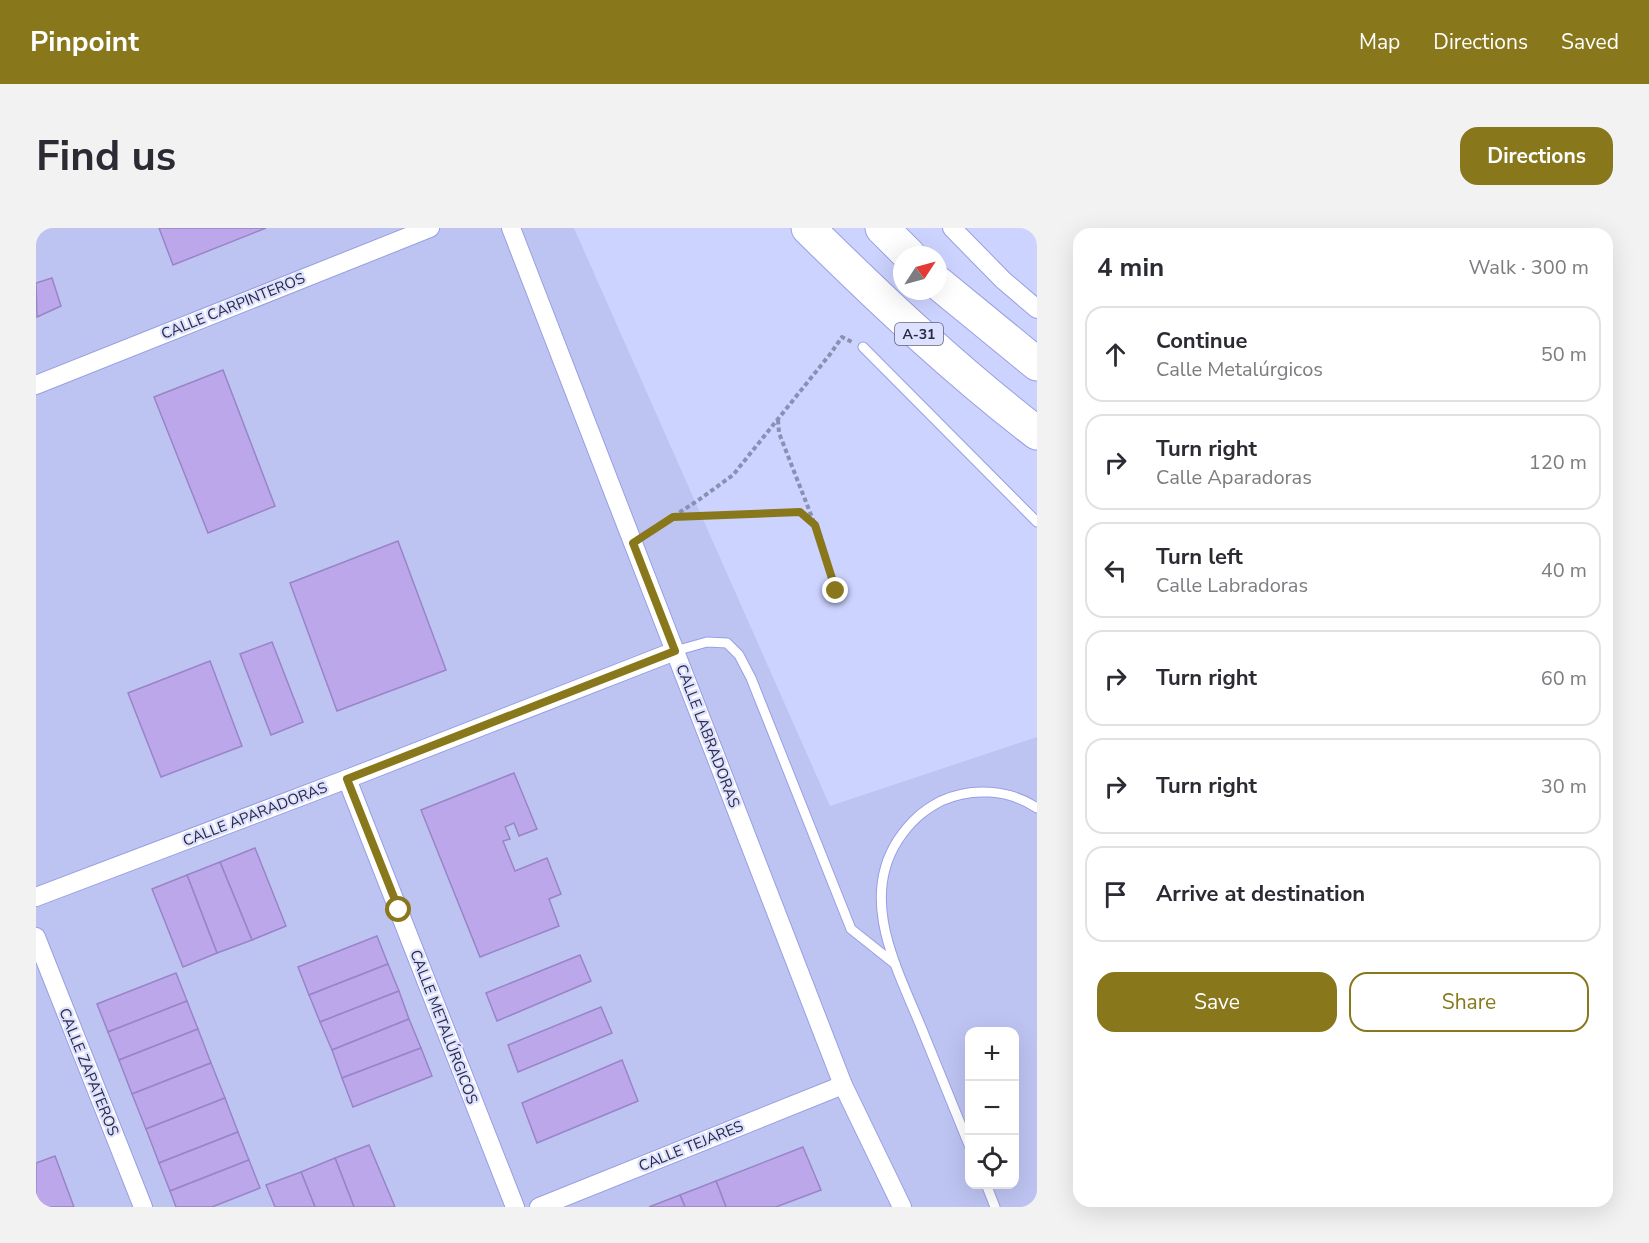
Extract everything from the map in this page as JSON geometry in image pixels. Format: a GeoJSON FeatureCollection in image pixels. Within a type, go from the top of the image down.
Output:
{"type":"FeatureCollection","features":[{"type":"Feature","properties":{"kind":"highway","name":"A-31"},"geometry":{"type":"LineString","coordinates":[[808,228],[908,325],[1037,433]]}},
{"type":"Feature","properties":{"kind":"highway"},"geometry":{"type":"LineString","coordinates":[[882,228],[900,246]]}},
{"type":"Feature","properties":{"kind":"highway"},"geometry":{"type":"LineString","coordinates":[[947,290],[1037,364]]}},
{"type":"Feature","properties":{"kind":"street","name":"CALLE CARPINTEROS"},"geometry":{"type":"LineString","coordinates":[[36,385],[430,228]]}},
{"type":"Feature","properties":{"kind":"street","name":"CALLE LABRADORAS"},"geometry":{"type":"LineString","coordinates":[[511,228],[843,1085],[902,1207]]}},
{"type":"Feature","properties":{"kind":"street"},"geometry":{"type":"LineString","coordinates":[[952,228],[1037,309]]}},
{"type":"Feature","properties":{"kind":"street","name":"CALLE APARADORAS"},"geometry":{"type":"LineString","coordinates":[[36,897],[675,651]]}},
{"type":"Feature","properties":{"kind":"street","name":"CALLE METALÚRGICOS"},"geometry":{"type":"LineString","coordinates":[[347,779],[515,1207]]}},
{"type":"Feature","properties":{"kind":"street","name":"CALLE ZAPATEROS"},"geometry":{"type":"LineString","coordinates":[[36,937],[142,1207]]}},
{"type":"Feature","properties":{"kind":"street","name":"CALLE TEJARES"},"geometry":{"type":"LineString","coordinates":[[539,1207],[843,1085]]}},
{"type":"Feature","properties":{"kind":"lane"},"geometry":{"type":"LineString","coordinates":[[863,347],[1037,522]]}},
{"type":"Feature","properties":{"kind":"lane"},"geometry":{"type":"LineString","coordinates":[[675,651],[707,642],[727,643],[739,655],[751,678],[851,929],[895,964]]}},
{"type":"Feature","properties":{"kind":"lane"},"geometry":{"type":"LineString","coordinates":[[965,1135],[884,932],[881,882],[890,853],[906,828],[926,809],[952,796],[979,791],[1003,793],[1027,801],[1037,808]]}},
{"type":"Feature","properties":{"kind":"lane"},"geometry":{"type":"LineString","coordinates":[[988,1189],[995,1207]]}},
{"type":"Feature","properties":{"kind":"path"},"geometry":{"type":"LineString","coordinates":[[633,543],[733,475],[842,337],[863,347]]}},
{"type":"Feature","properties":{"kind":"path"},"geometry":{"type":"LineString","coordinates":[[778,420],[779,433],[815,525],[836,591]]}},
{"type":"Feature","properties":{"kind":"path"},"geometry":{"type":"LineString","coordinates":[[673,517],[800,512],[815,525]]}},
{"type":"Feature","properties":{"kind":"shaded area"},"geometry":{"type":"Polygon","coordinates":[[[36,228],[574,228],[830,806],[1037,737],[1037,1207],[36,1207],[36,228]]]}},
{"type":"Feature","properties":{"kind":"building"},"geometry":{"type":"Polygon","coordinates":[[[159,228],[266,228],[173,265],[159,228]]]}},
{"type":"Feature","properties":{"kind":"building"},"geometry":{"type":"Polygon","coordinates":[[[52,278],[61,306],[37,317],[36,283],[52,278]]]}},
{"type":"Feature","properties":{"kind":"building"},"geometry":{"type":"Polygon","coordinates":[[[223,370],[275,506],[208,533],[154,397],[223,370]]]}},
{"type":"Feature","properties":{"kind":"building"},"geometry":{"type":"Polygon","coordinates":[[[398,541],[446,670],[337,711],[290,583],[398,541]]]}},
{"type":"Feature","properties":{"kind":"building"},"geometry":{"type":"Polygon","coordinates":[[[272,642],[303,722],[271,735],[240,654],[272,642]]]}},
{"type":"Feature","properties":{"kind":"building"},"geometry":{"type":"Polygon","coordinates":[[[210,661],[242,746],[161,777],[128,693],[210,661]]]}},
{"type":"Feature","properties":{"kind":"building"},"geometry":{"type":"Polygon","coordinates":[[[514,773],[537,829],[519,836],[514,823],[505,827],[510,839],[503,841],[515,871],[547,858],[561,894],[549,899],[559,926],[480,957],[421,810],[514,773]]]}},
{"type":"Feature","properties":{"kind":"building"},"geometry":{"type":"Polygon","coordinates":[[[255,848],[286,926],[252,940],[220,862],[255,848]]]}},
{"type":"Feature","properties":{"kind":"building"},"geometry":{"type":"Polygon","coordinates":[[[220,862],[252,940],[217,953],[187,875],[220,862]]]}},
{"type":"Feature","properties":{"kind":"building"},"geometry":{"type":"Polygon","coordinates":[[[187,875],[217,953],[183,967],[152,889],[187,875]]]}},
{"type":"Feature","properties":{"kind":"building"},"geometry":{"type":"Polygon","coordinates":[[[377,936],[388,964],[309,995],[298,967],[377,936]]]}},
{"type":"Feature","properties":{"kind":"building"},"geometry":{"type":"Polygon","coordinates":[[[580,955],[591,981],[497,1021],[486,993],[580,955]]]}},
{"type":"Feature","properties":{"kind":"building"},"geometry":{"type":"Polygon","coordinates":[[[388,964],[399,991],[320,1022],[309,995],[388,964]]]}},
{"type":"Feature","properties":{"kind":"building"},"geometry":{"type":"Polygon","coordinates":[[[176,973],[187,1001],[108,1032],[97,1004],[176,973]]]}},
{"type":"Feature","properties":{"kind":"building"},"geometry":{"type":"Polygon","coordinates":[[[399,991],[409,1019],[332,1050],[320,1022],[399,991]]]}},
{"type":"Feature","properties":{"kind":"building"},"geometry":{"type":"Polygon","coordinates":[[[187,1001],[198,1029],[119,1060],[108,1032],[187,1001]]]}},
{"type":"Feature","properties":{"kind":"building"},"geometry":{"type":"Polygon","coordinates":[[[601,1007],[612,1033],[518,1072],[508,1045],[601,1007]]]}},
{"type":"Feature","properties":{"kind":"building"},"geometry":{"type":"Polygon","coordinates":[[[409,1019],[421,1048],[342,1078],[332,1050],[409,1019]]]}},
{"type":"Feature","properties":{"kind":"building"},"geometry":{"type":"Polygon","coordinates":[[[198,1029],[211,1063],[132,1094],[119,1060],[198,1029]]]}},
{"type":"Feature","properties":{"kind":"building"},"geometry":{"type":"Polygon","coordinates":[[[421,1048],[432,1076],[353,1107],[342,1078],[421,1048]]]}},
{"type":"Feature","properties":{"kind":"building"},"geometry":{"type":"Polygon","coordinates":[[[622,1060],[638,1101],[537,1143],[522,1103],[622,1060]]]}},
{"type":"Feature","properties":{"kind":"building"},"geometry":{"type":"Polygon","coordinates":[[[211,1063],[225,1098],[146,1129],[132,1094],[211,1063]]]}},
{"type":"Feature","properties":{"kind":"building"},"geometry":{"type":"Polygon","coordinates":[[[225,1098],[238,1132],[159,1163],[146,1129],[225,1098]]]}},
{"type":"Feature","properties":{"kind":"building"},"geometry":{"type":"Polygon","coordinates":[[[238,1132],[249,1160],[170,1191],[159,1163],[238,1132]]]}},
{"type":"Feature","properties":{"kind":"building"},"geometry":{"type":"Polygon","coordinates":[[[369,1145],[395,1207],[354,1207],[335,1158],[369,1145]]]}},
{"type":"Feature","properties":{"kind":"building"},"geometry":{"type":"Polygon","coordinates":[[[803,1147],[821,1190],[776,1207],[726,1207],[716,1181],[803,1147]]]}},
{"type":"Feature","properties":{"kind":"building"},"geometry":{"type":"Polygon","coordinates":[[[55,1156],[74,1207],[36,1207],[36,1163],[55,1156]]]}},
{"type":"Feature","properties":{"kind":"building"},"geometry":{"type":"Polygon","coordinates":[[[335,1158],[354,1207],[315,1207],[301,1172],[335,1158]]]}},
{"type":"Feature","properties":{"kind":"building"},"geometry":{"type":"Polygon","coordinates":[[[249,1160],[260,1188],[212,1207],[176,1207],[170,1191],[249,1160]]]}},
{"type":"Feature","properties":{"kind":"building"},"geometry":{"type":"Polygon","coordinates":[[[301,1172],[315,1207],[275,1207],[266,1185],[301,1172]]]}},
{"type":"Feature","properties":{"kind":"building"},"geometry":{"type":"Polygon","coordinates":[[[716,1181],[726,1207],[685,1207],[680,1195],[716,1181]]]}},
{"type":"Feature","properties":{"kind":"building"},"geometry":{"type":"Polygon","coordinates":[[[680,1195],[685,1207],[649,1207],[680,1195]]]}},
{"type":"Feature","properties":{"kind":"route"},"geometry":{"type":"LineString","coordinates":[[399,910],[347,779],[675,651],[633,543],[673,517],[800,512],[815,525],[836,591]]}}]}
